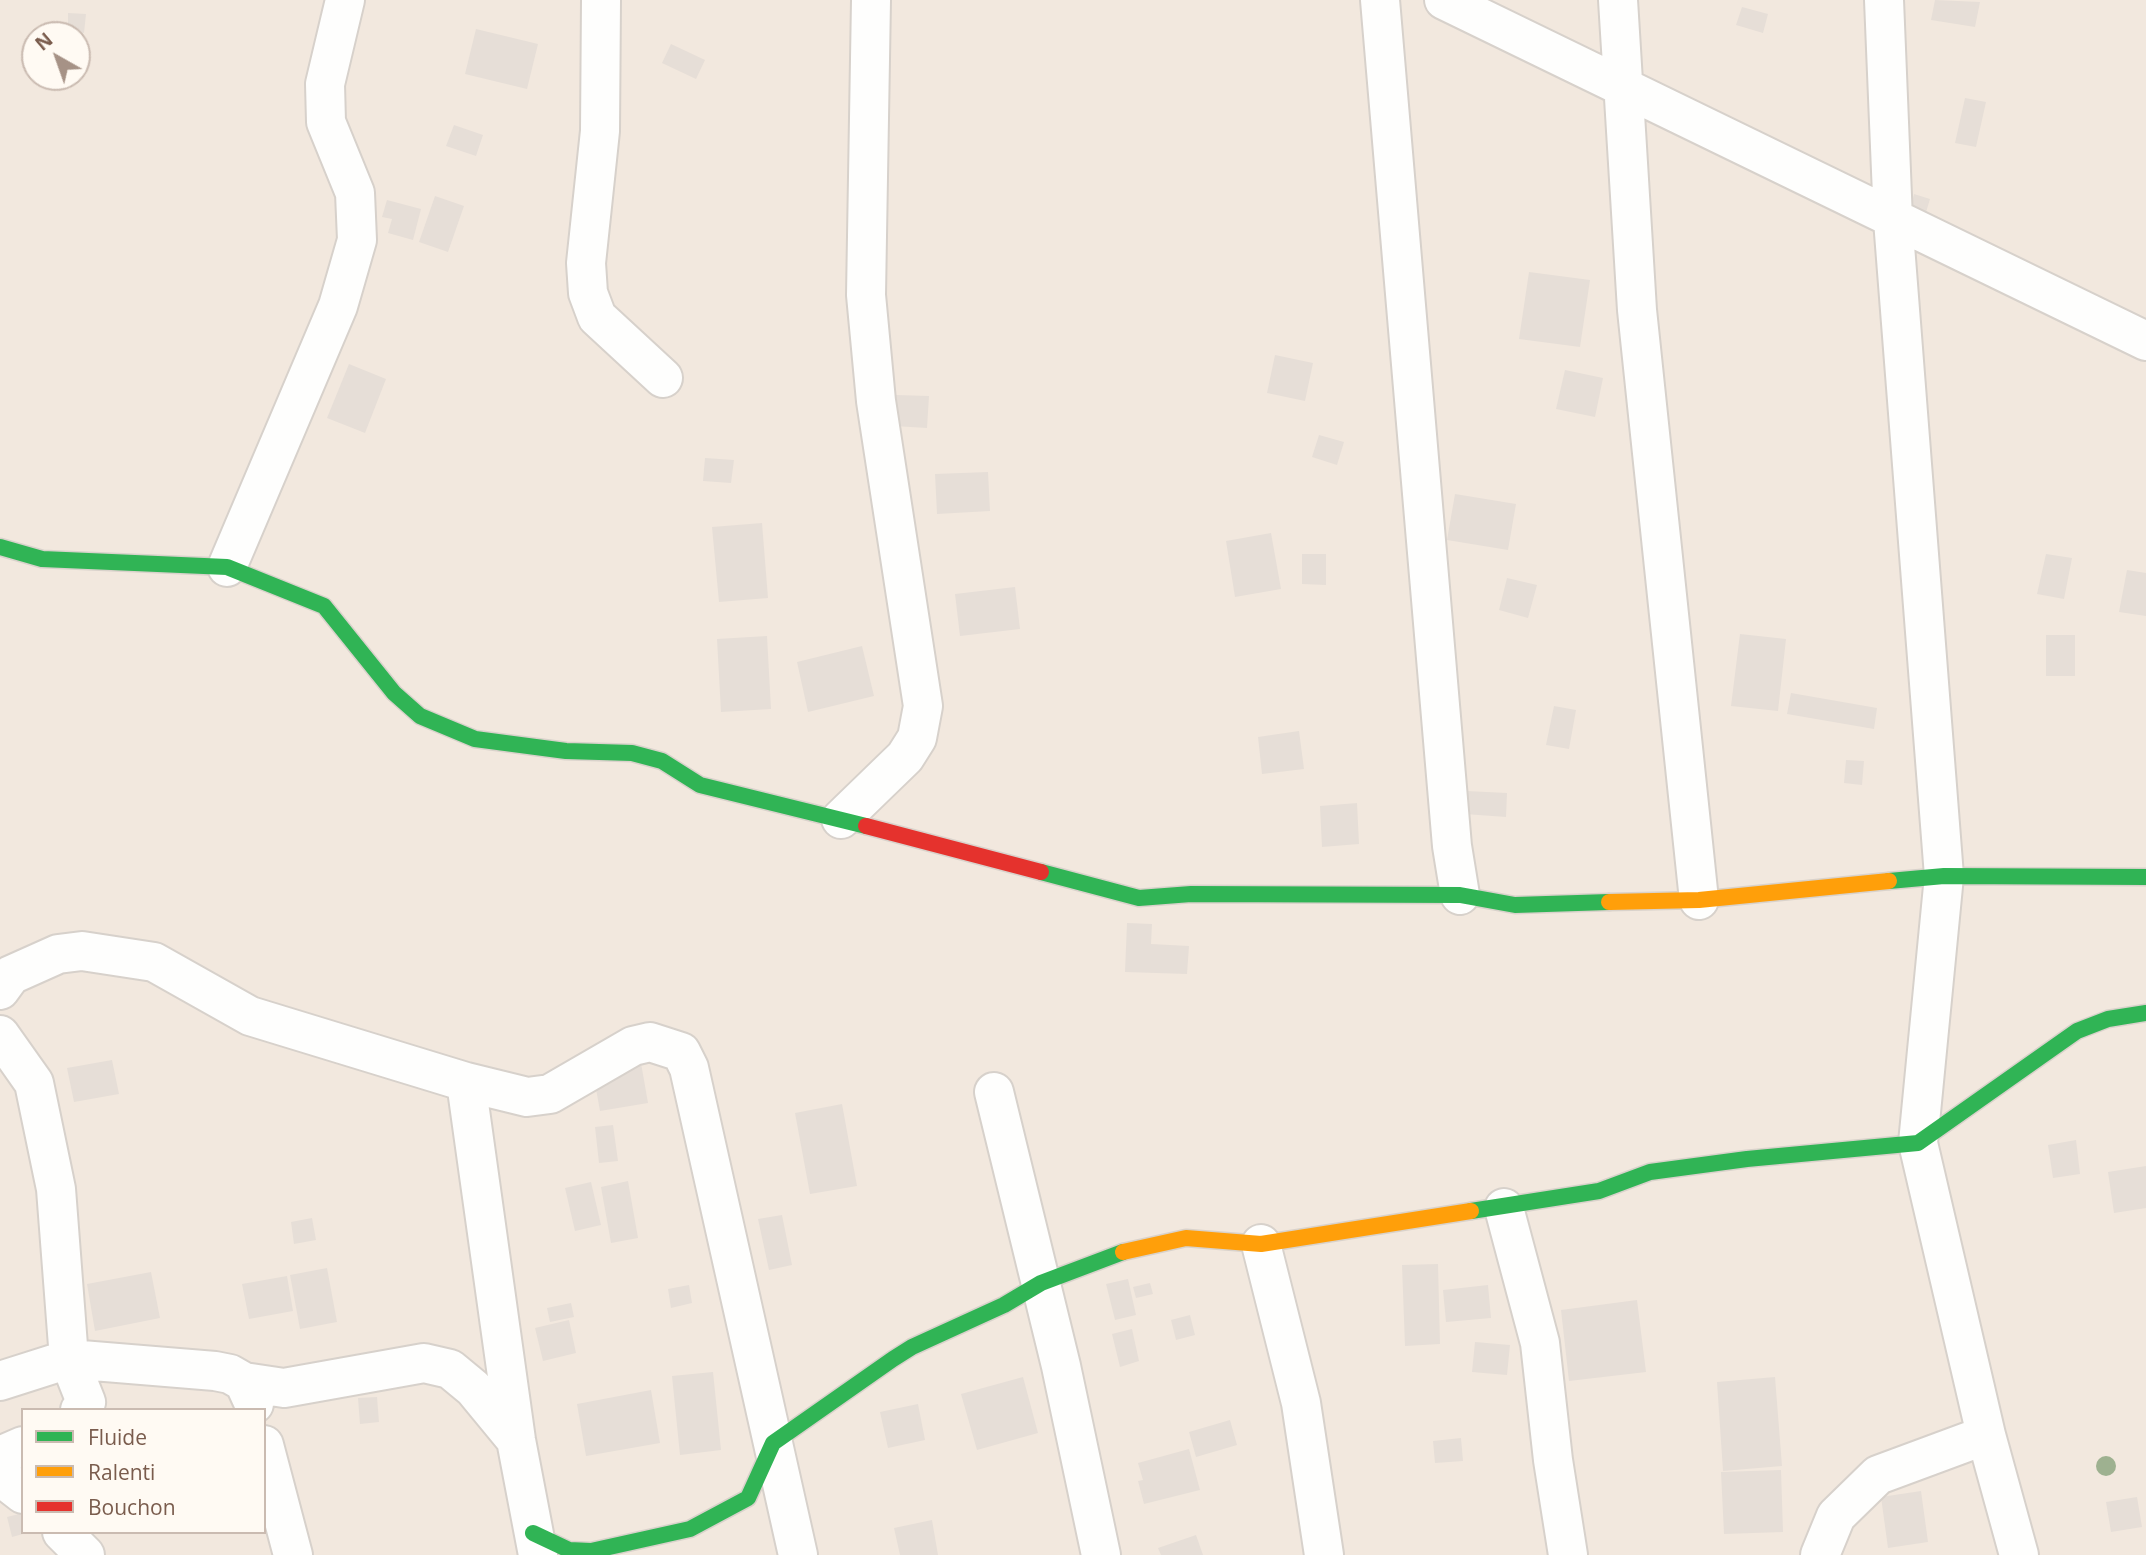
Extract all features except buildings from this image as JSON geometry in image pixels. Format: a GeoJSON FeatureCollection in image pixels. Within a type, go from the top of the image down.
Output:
{"type":"FeatureCollection","features":[{"type":"Feature","properties":{"kind":"street"},"geometry":{"type":"LineString","coordinates":[[227,567],[338,306],[356,240],[355,193],[326,122],[325,84],[345,0]]}},
{"type":"Feature","properties":{"kind":"street"},"geometry":{"type":"LineString","coordinates":[[601,0],[600,131],[586,263],[589,293],[597,317],[663,378]]}},
{"type":"Feature","properties":{"kind":"street"},"geometry":{"type":"LineString","coordinates":[[841,818],[905,757],[917,738],[923,706],[876,401],[866,295],[871,0]]}},
{"type":"Feature","properties":{"kind":"street"},"geometry":{"type":"LineString","coordinates":[[1380,0],[1452,846],[1460,895]]}},
{"type":"Feature","properties":{"kind":"street"},"geometry":{"type":"LineString","coordinates":[[1444,0],[2146,341]]}},
{"type":"Feature","properties":{"kind":"street"},"geometry":{"type":"LineString","coordinates":[[1618,0],[1637,310],[1699,900]]}},
{"type":"Feature","properties":{"kind":"street"},"geometry":{"type":"LineString","coordinates":[[1884,0],[1894,219],[1944,876],[1918,1143],[1986,1435],[2019,1555]]}},
{"type":"Feature","properties":{"kind":"street"},"geometry":{"type":"LineString","coordinates":[[0,547],[42,559],[227,567],[324,606],[394,693],[420,716],[475,739],[566,751],[632,753],[662,761],[700,785],[841,818],[1139,898],[1191,894],[1460,895],[1515,905],[1699,900],[1944,876],[2146,877]]}},
{"type":"Feature","properties":{"kind":"street"},"geometry":{"type":"LineString","coordinates":[[0,990],[11,975],[58,954],[82,951],[154,962],[250,1016],[466,1082],[527,1097],[550,1094],[633,1046],[650,1042],[681,1052],[689,1068],[799,1555]]}},
{"type":"Feature","properties":{"kind":"street"},"geometry":{"type":"LineString","coordinates":[[466,1082],[516,1440],[536,1544],[591,1551],[690,1530],[748,1498],[774,1443],[912,1347],[975,1320],[1041,1283],[1122,1252],[1186,1238],[1261,1244],[1599,1191],[1650,1172],[1747,1159],[1918,1143],[2077,1031],[2108,1019],[2146,1013]]}},
{"type":"Feature","properties":{"kind":"street"},"geometry":{"type":"LineString","coordinates":[[0,1035],[34,1083],[56,1189],[69,1359],[86,1402],[82,1408]]}},
{"type":"Feature","properties":{"kind":"street"},"geometry":{"type":"LineString","coordinates":[[994,1092],[1041,1283],[1101,1555]]}},
{"type":"Feature","properties":{"kind":"street"},"geometry":{"type":"LineString","coordinates":[[1504,1208],[1540,1343],[1553,1460],[1568,1555]]}},
{"type":"Feature","properties":{"kind":"street"},"geometry":{"type":"LineString","coordinates":[[1261,1244],[1301,1403],[1324,1555]]}},
{"type":"Feature","properties":{"kind":"street"},"geometry":{"type":"LineString","coordinates":[[0,1381],[69,1359],[230,1374],[250,1396],[424,1363],[450,1368],[473,1388],[516,1440]]}},
{"type":"Feature","properties":{"kind":"street"},"geometry":{"type":"LineString","coordinates":[[1820,1555],[1836,1516],[1878,1475],[1986,1435]]}},
{"type":"Feature","properties":{"kind":"street"},"geometry":{"type":"LineString","coordinates":[[0,1457],[21,1447]]}},
{"type":"Feature","properties":{"kind":"street"},"geometry":{"type":"LineString","coordinates":[[266,1453],[293,1555]]}},
{"type":"Feature","properties":{"kind":"street"},"geometry":{"type":"LineString","coordinates":[[0,1476],[21,1492]]}},
{"type":"Feature","properties":{"kind":"street"},"geometry":{"type":"LineString","coordinates":[[64,1534],[85,1555]]}},
{"type":"Feature","properties":{"kind":"shaded area"},"geometry":{"type":"Polygon","coordinates":[[[0,0],[2146,0],[2146,1555],[0,1555],[0,0]]]}},
{"type":"Feature","properties":{"kind":"traffic: fast"},"geometry":{"type":"LineString","coordinates":[[0,547],[42,559],[227,567],[324,606],[394,693],[420,716],[475,739],[566,751],[632,753],[662,761],[700,785],[866,826]]}},
{"type":"Feature","properties":{"kind":"traffic: fast"},"geometry":{"type":"LineString","coordinates":[[1041,872],[1139,898],[1191,894],[1460,895],[1515,905],[1609,902]]}},
{"type":"Feature","properties":{"kind":"traffic: fast"},"geometry":{"type":"LineString","coordinates":[[1889,881],[1944,876],[2146,877]]}},
{"type":"Feature","properties":{"kind":"traffic: fast"},"geometry":{"type":"LineString","coordinates":[[1471,1211],[1599,1191],[1650,1172],[1747,1159],[1918,1143],[2077,1031],[2108,1019],[2146,1013]]}},
{"type":"Feature","properties":{"kind":"traffic: fast"},"geometry":{"type":"LineString","coordinates":[[533,1533],[569,1550],[591,1551],[690,1529],[748,1498],[773,1443],[893,1359],[912,1347],[1004,1305],[1041,1283],[1123,1252]]}},
{"type":"Feature","properties":{"kind":"traffic: slow"},"geometry":{"type":"LineString","coordinates":[[1609,902],[1699,900],[1889,881]]}},
{"type":"Feature","properties":{"kind":"traffic: slow"},"geometry":{"type":"LineString","coordinates":[[1123,1252],[1186,1238],[1261,1244],[1471,1211]]}},
{"type":"Feature","properties":{"kind":"traffic: jam"},"geometry":{"type":"LineString","coordinates":[[866,826],[1041,872]]}}]}
